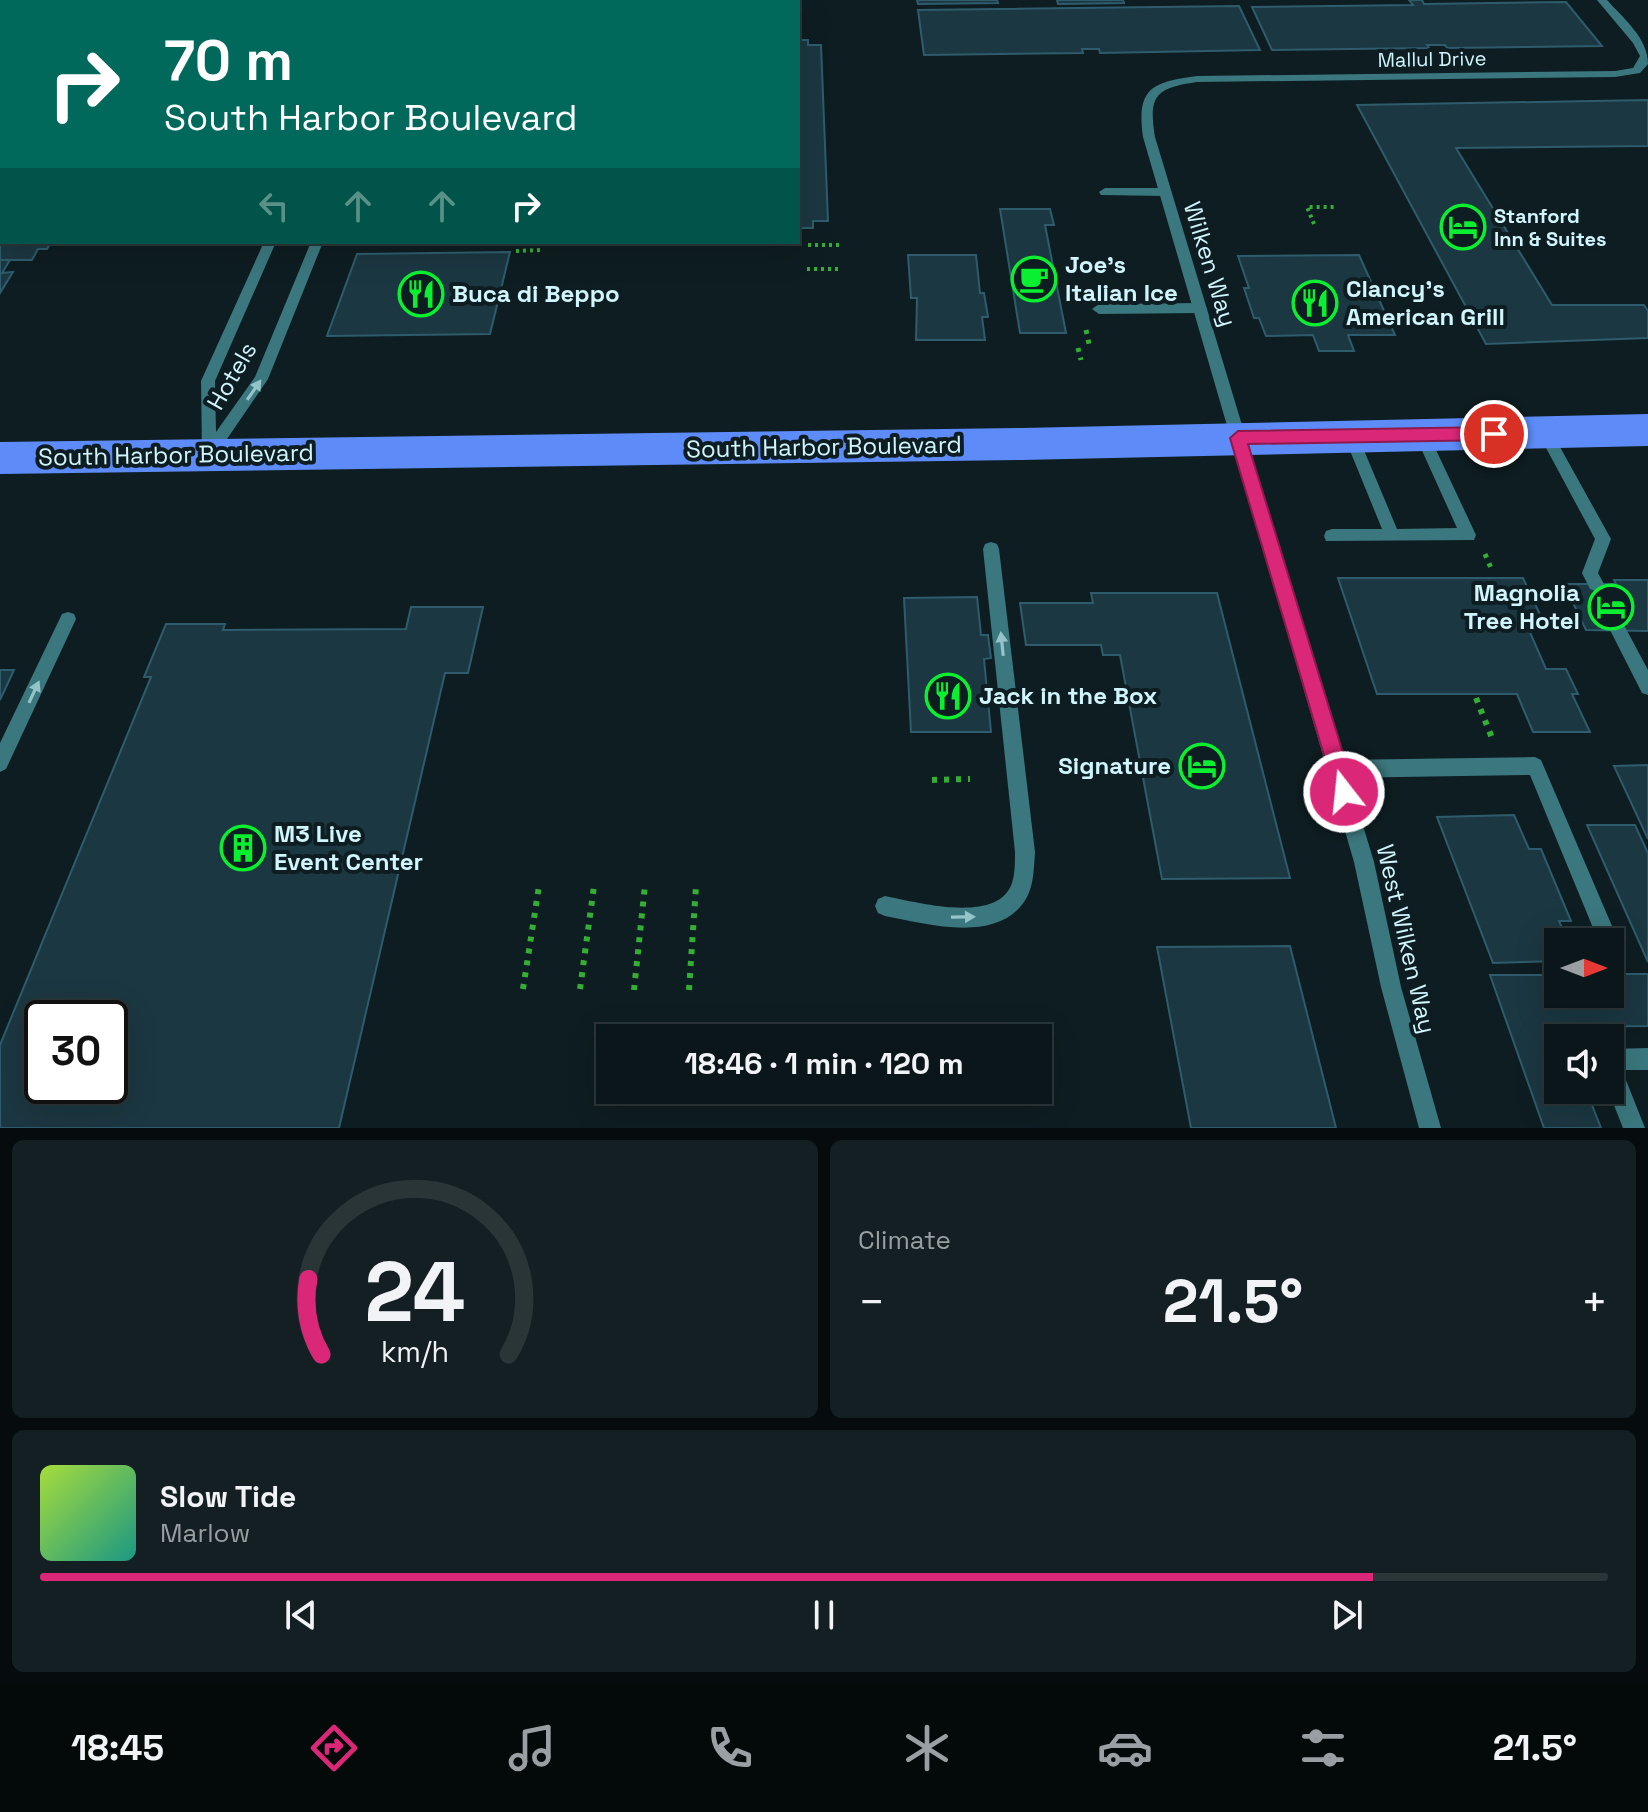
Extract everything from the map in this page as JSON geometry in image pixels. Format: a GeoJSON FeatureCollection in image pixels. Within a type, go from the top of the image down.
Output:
{"type":"FeatureCollection","features":[{"type":"Feature","properties":{"kind":"main road","name":"South Harbor Boulevard"},"geometry":{"type":"LineString","coordinates":[[0,458],[1022,444],[1648,430]]}},
{"type":"Feature","properties":{"kind":"street","name":"Mallul Drive"},"geometry":{"type":"LineString","coordinates":[[1145,101],[1162,87],[1197,79],[1615,74],[1636,71],[1646,63],[1645,56],[1638,42],[1602,0]]}},
{"type":"Feature","properties":{"kind":"street","name":"Wilken Way"},"geometry":{"type":"LineString","coordinates":[[1145,101],[1149,137],[1238,438]]}},
{"type":"Feature","properties":{"kind":"street"},"geometry":{"type":"LineString","coordinates":[[1105,192],[1166,192]]}},
{"type":"Feature","properties":{"kind":"street","name":"Hotels"},"geometry":{"type":"LineString","coordinates":[[209,454],[208,381],[269,244]]}},
{"type":"Feature","properties":{"kind":"street","name":"Hotels"},"geometry":{"type":"LineString","coordinates":[[209,454],[261,379],[316,244]]}},
{"type":"Feature","properties":{"kind":"street"},"geometry":{"type":"LineString","coordinates":[[1099,309],[1200,308]]}},
{"type":"Feature","properties":{"kind":"street"},"geometry":{"type":"LineString","coordinates":[[1545,433],[1603,539],[1590,573],[1596,584]]}},
{"type":"Feature","properties":{"kind":"street"},"geometry":{"type":"LineString","coordinates":[[1332,536],[1468,535],[1422,435]]}},
{"type":"Feature","properties":{"kind":"street"},"geometry":{"type":"LineString","coordinates":[[1351,436],[1392,535]]}},
{"type":"Feature","properties":{"kind":"street","name":"West Wilken Way"},"geometry":{"type":"LineString","coordinates":[[1238,438],[1368,876],[1408,1054],[1430,1128]]}},
{"type":"Feature","properties":{"kind":"street"},"geometry":{"type":"LineString","coordinates":[[885,906],[948,917],[987,916],[999,913],[1020,891],[1025,852],[991,549]]}},
{"type":"Feature","properties":{"kind":"street"},"geometry":{"type":"LineString","coordinates":[[0,763],[68,619]]}},
{"type":"Feature","properties":{"kind":"street"},"geometry":{"type":"LineString","coordinates":[[1618,630],[1648,687]]}},
{"type":"Feature","properties":{"kind":"street"},"geometry":{"type":"LineString","coordinates":[[1337,769],[1535,766],[1603,928]]}},
{"type":"Feature","properties":{"kind":"street"},"geometry":{"type":"LineString","coordinates":[[1624,1060],[1648,1059]]}},
{"type":"Feature","properties":{"kind":"street"},"geometry":{"type":"LineString","coordinates":[[1624,1103],[1634,1128]]}},
{"type":"Feature","properties":{"kind":"path"},"geometry":{"type":"LineString","coordinates":[[1314,224],[1307,207],[1334,207]]}},
{"type":"Feature","properties":{"kind":"path"},"geometry":{"type":"LineString","coordinates":[[808,245],[841,245]]}},
{"type":"Feature","properties":{"kind":"path"},"geometry":{"type":"LineString","coordinates":[[516,251],[542,250]]}},
{"type":"Feature","properties":{"kind":"path"},"geometry":{"type":"LineString","coordinates":[[807,269],[841,269]]}},
{"type":"Feature","properties":{"kind":"path"},"geometry":{"type":"LineString","coordinates":[[1078,348],[1081,360]]}},
{"type":"Feature","properties":{"kind":"path"},"geometry":{"type":"LineString","coordinates":[[1476,698],[1492,738]]}},
{"type":"Feature","properties":{"kind":"path"},"geometry":{"type":"LineString","coordinates":[[932,780],[970,779]]}},
{"type":"Feature","properties":{"kind":"path"},"geometry":{"type":"LineString","coordinates":[[634,990],[645,885]]}},
{"type":"Feature","properties":{"kind":"path"},"geometry":{"type":"LineString","coordinates":[[523,989],[539,886]]}},
{"type":"Feature","properties":{"kind":"path"},"geometry":{"type":"LineString","coordinates":[[580,989],[594,886]]}},
{"type":"Feature","properties":{"kind":"path"},"geometry":{"type":"LineString","coordinates":[[689,990],[696,886]]}},
{"type":"Feature","properties":{"kind":"building"},"geometry":{"type":"Polygon","coordinates":[[[917,0],[997,0],[998,3],[918,4],[917,0]]]}},
{"type":"Feature","properties":{"kind":"building"},"geometry":{"type":"Polygon","coordinates":[[[1057,0],[1123,0],[1124,3],[1058,4],[1057,0]]]}},
{"type":"Feature","properties":{"kind":"building"},"geometry":{"type":"Polygon","coordinates":[[[1409,0],[1422,0],[1424,4],[1566,2],[1602,46],[1447,48],[1445,45],[1427,45],[1429,48],[1272,50],[1252,7],[1413,5],[1409,0]]]}},
{"type":"Feature","properties":{"kind":"building"},"geometry":{"type":"Polygon","coordinates":[[[1239,6],[1260,50],[1100,53],[1099,49],[1082,49],[1083,53],[924,55],[918,10],[1239,6]]]}},
{"type":"Feature","properties":{"kind":"building"},"geometry":{"type":"Polygon","coordinates":[[[800,40],[808,40],[808,45],[821,45],[828,221],[813,221],[813,228],[800,228],[800,40]]]}},
{"type":"Feature","properties":{"kind":"building","name":"Stanford Inn & Suites"},"geometry":{"type":"Polygon","coordinates":[[[1648,100],[1648,146],[1456,148],[1552,305],[1644,305],[1648,311],[1648,338],[1486,344],[1357,105],[1648,100]]]}},
{"type":"Feature","properties":{"kind":"building","name":"Joe's Italian Ice"},"geometry":{"type":"Polygon","coordinates":[[[1000,209],[1050,209],[1054,225],[1045,225],[1066,333],[1020,333],[1000,209]]]}},
{"type":"Feature","properties":{"kind":"building"},"geometry":{"type":"Polygon","coordinates":[[[0,244],[50,244],[47,249],[38,249],[32,260],[0,260],[0,244]]]}},
{"type":"Feature","properties":{"kind":"building","name":"Buca di Beppo"},"geometry":{"type":"Polygon","coordinates":[[[510,252],[490,334],[327,336],[357,254],[510,252]]]}},
{"type":"Feature","properties":{"kind":"building"},"geometry":{"type":"Polygon","coordinates":[[[908,255],[976,255],[980,293],[984,293],[988,317],[982,317],[985,340],[916,340],[917,298],[911,298],[908,255]]]}},
{"type":"Feature","properties":{"kind":"building","name":"Clancy's American Grill"},"geometry":{"type":"Polygon","coordinates":[[[1359,255],[1395,335],[1348,335],[1354,351],[1319,351],[1313,335],[1266,336],[1259,318],[1254,318],[1244,288],[1249,288],[1238,256],[1359,255]]]}},
{"type":"Feature","properties":{"kind":"building"},"geometry":{"type":"Polygon","coordinates":[[[0,260],[10,260],[2,273],[13,272],[0,293],[0,260]]]}},
{"type":"Feature","properties":{"kind":"building"},"geometry":{"type":"Polygon","coordinates":[[[1338,578],[1523,578],[1543,621],[1525,621],[1546,669],[1566,669],[1578,694],[1572,694],[1590,732],[1533,732],[1517,694],[1377,694],[1338,578]]]}},
{"type":"Feature","properties":{"kind":"building","name":"Magnolia Tree Hotel"},"geometry":{"type":"Polygon","coordinates":[[[1614,580],[1648,580],[1648,631],[1586,630],[1564,584],[1616,584],[1614,580]]]}},
{"type":"Feature","properties":{"kind":"building","name":"Signature"},"geometry":{"type":"Polygon","coordinates":[[[1091,593],[1217,593],[1290,878],[1162,879],[1120,655],[1103,655],[1101,645],[1026,645],[1020,603],[1093,603],[1091,593]]]}},
{"type":"Feature","properties":{"kind":"building","name":"Jack in the Box"},"geometry":{"type":"Polygon","coordinates":[[[977,597],[981,635],[988,635],[991,658],[984,659],[991,732],[911,732],[904,598],[977,597]]]}},
{"type":"Feature","properties":{"kind":"building","name":"M3 Live Event Center"},"geometry":{"type":"Polygon","coordinates":[[[411,607],[483,607],[468,673],[445,673],[339,1128],[0,1128],[0,1045],[151,677],[144,677],[166,624],[225,624],[223,630],[406,629],[411,607]]]}},
{"type":"Feature","properties":{"kind":"building"},"geometry":{"type":"Polygon","coordinates":[[[0,670],[14,670],[0,700],[0,670]]]}},
{"type":"Feature","properties":{"kind":"building"},"geometry":{"type":"Polygon","coordinates":[[[1648,765],[1648,839],[1614,766],[1648,765]]]}},
{"type":"Feature","properties":{"kind":"building"},"geometry":{"type":"Polygon","coordinates":[[[1514,815],[1529,849],[1541,849],[1571,921],[1559,921],[1562,928],[1544,928],[1544,961],[1493,963],[1437,817],[1514,815]]]}},
{"type":"Feature","properties":{"kind":"building"},"geometry":{"type":"Polygon","coordinates":[[[1587,825],[1635,825],[1648,853],[1648,962],[1587,825]]]}},
{"type":"Feature","properties":{"kind":"building"},"geometry":{"type":"Polygon","coordinates":[[[1290,946],[1336,1128],[1191,1128],[1157,947],[1290,946]]]}},
{"type":"Feature","properties":{"kind":"building"},"geometry":{"type":"Polygon","coordinates":[[[1624,974],[1648,974],[1648,1026],[1544,1024],[1544,1104],[1592,1104],[1601,1128],[1544,1128],[1490,975],[1544,975],[1544,1008],[1624,1008],[1624,974]]]}},
{"type":"Feature","properties":{"kind":"place","name":"Stanford Inn & Suites"},"geometry":{"type":"Point","coordinates":[1463,227]}},
{"type":"Feature","properties":{"kind":"place","name":"Joe's Italian Ice"},"geometry":{"type":"Point","coordinates":[1034,279]}},
{"type":"Feature","properties":{"kind":"place","name":"Buca di Beppo"},"geometry":{"type":"Point","coordinates":[421,294]}},
{"type":"Feature","properties":{"kind":"place","name":"Clancy's American Grill"},"geometry":{"type":"Point","coordinates":[1315,303]}},
{"type":"Feature","properties":{"kind":"place","name":"Magnolia Tree Hotel"},"geometry":{"type":"Point","coordinates":[1611,607]}},
{"type":"Feature","properties":{"kind":"place","name":"Jack in the Box"},"geometry":{"type":"Point","coordinates":[948,696]}},
{"type":"Feature","properties":{"kind":"place","name":"Signature"},"geometry":{"type":"Point","coordinates":[1202,766]}},
{"type":"Feature","properties":{"kind":"place","name":"M3 Live Event Center"},"geometry":{"type":"Point","coordinates":[243,848]}},
{"type":"Feature","properties":{"kind":"route"},"geometry":{"type":"LineString","coordinates":[[1344,792],[1238,438],[1494,434]]}}]}
